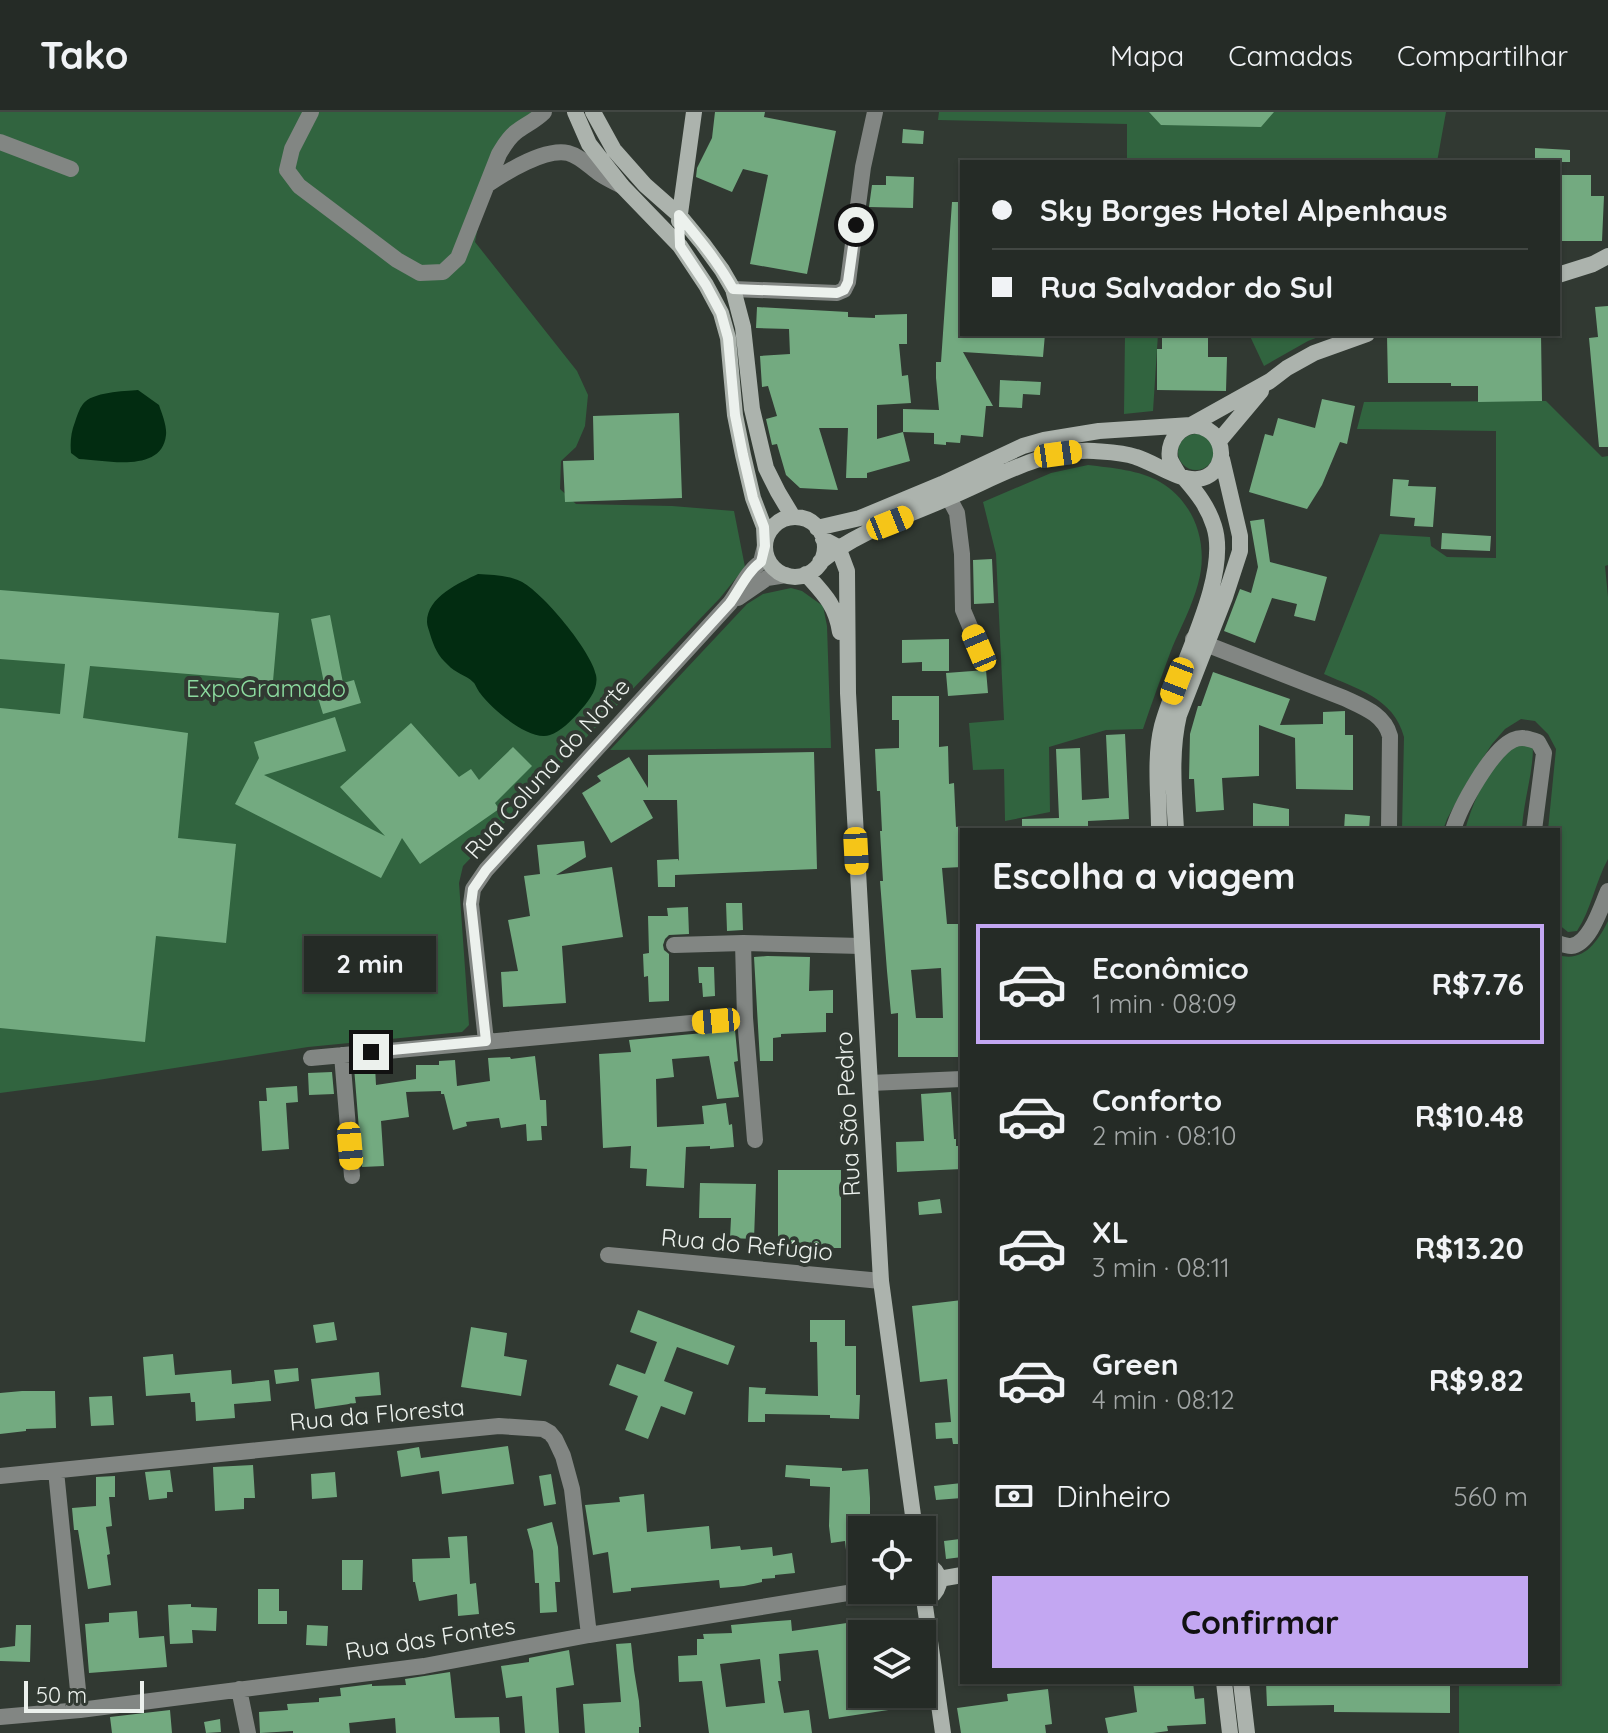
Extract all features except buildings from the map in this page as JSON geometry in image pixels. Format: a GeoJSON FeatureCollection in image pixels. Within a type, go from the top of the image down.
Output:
{"type":"FeatureCollection","features":[{"type":"Feature","properties":{"kind":"main road"},"geometry":{"type":"LineString","coordinates":[[575,112],[589,144],[622,186],[680,246],[721,313],[728,338],[735,415],[750,486],[764,527],[767,557],[772,567],[786,575],[806,574],[820,562],[826,538],[860,518],[1058,454],[1089,450],[1117,452],[1182,477],[1201,479],[1216,470],[1222,459]]}},
{"type":"Feature","properties":{"kind":"main road"},"geometry":{"type":"LineString","coordinates":[[593,112],[614,150],[645,185],[679,215],[733,289],[743,327],[752,409],[760,447],[766,468],[793,517]]}},
{"type":"Feature","properties":{"kind":"main road"},"geometry":{"type":"LineString","coordinates":[[680,246],[679,215],[694,112]]}},
{"type":"Feature","properties":{"kind":"main road"},"geometry":{"type":"LineString","coordinates":[[1560,274],[1603,263]]}},
{"type":"Feature","properties":{"kind":"main road"},"geometry":{"type":"LineString","coordinates":[[706,285],[722,296],[728,296],[733,289]]}},
{"type":"Feature","properties":{"kind":"main road"},"geometry":{"type":"LineString","coordinates":[[1200,642],[1217,560],[1215,528],[1204,500],[1170,460],[1174,439],[1180,431],[1314,353],[1361,336]]}},
{"type":"Feature","properties":{"kind":"main road"},"geometry":{"type":"LineString","coordinates":[[1219,441],[1270,381]]}},
{"type":"Feature","properties":{"kind":"main road"},"geometry":{"type":"LineString","coordinates":[[847,571],[847,554],[868,532],[1023,446],[1099,431],[1191,425],[1211,432],[1219,441],[1240,536],[1240,551],[1225,597],[1167,708],[1161,730],[1158,751],[1168,828]]}},
{"type":"Feature","properties":{"kind":"main road"},"geometry":{"type":"LineString","coordinates":[[765,546],[773,526],[793,517],[807,520],[826,538]]}},
{"type":"Feature","properties":{"kind":"main road"},"geometry":{"type":"LineString","coordinates":[[826,538],[868,532]]}},
{"type":"Feature","properties":{"kind":"main road","name":"Rua São Pedro"},"geometry":{"type":"LineString","coordinates":[[826,538],[847,571],[848,693],[881,1281],[913,1516]]}},
{"type":"Feature","properties":{"kind":"main road","name":"Rua São Pedro"},"geometry":{"type":"LineString","coordinates":[[806,574],[831,603],[837,615],[848,693]]}},
{"type":"Feature","properties":{"kind":"main road"},"geometry":{"type":"LineString","coordinates":[[936,1573],[939,1579],[936,1592]]}},
{"type":"Feature","properties":{"kind":"main road"},"geometry":{"type":"LineString","coordinates":[[939,1579],[960,1575]]}},
{"type":"Feature","properties":{"kind":"main road"},"geometry":{"type":"LineString","coordinates":[[925,1604],[943,1733]]}},
{"type":"Feature","properties":{"kind":"main road"},"geometry":{"type":"LineString","coordinates":[[1224,1684],[1230,1733]]}},
{"type":"Feature","properties":{"kind":"main road"},"geometry":{"type":"LineString","coordinates":[[1241,1684],[1247,1733]]}},
{"type":"Feature","properties":{"kind":"street"},"geometry":{"type":"LineString","coordinates":[[311,112],[292,149],[287,170],[299,186],[397,260],[420,273],[443,272],[458,258],[506,142],[544,112]]}},
{"type":"Feature","properties":{"kind":"street"},"geometry":{"type":"LineString","coordinates":[[733,289],[837,293],[844,290],[848,282],[863,167],[875,112]]}},
{"type":"Feature","properties":{"kind":"street"},"geometry":{"type":"LineString","coordinates":[[0,142],[71,169]]}},
{"type":"Feature","properties":{"kind":"street"},"geometry":{"type":"LineString","coordinates":[[486,186],[536,159],[568,153],[622,186]]}},
{"type":"Feature","properties":{"kind":"street"},"geometry":{"type":"LineString","coordinates":[[945,491],[957,513],[962,554],[963,610],[979,648]]}},
{"type":"Feature","properties":{"kind":"street","name":"Rua Coluna do Norte"},"geometry":{"type":"LineString","coordinates":[[486,1041],[471,904],[473,889],[486,870],[730,603],[750,570],[761,562],[765,546]]}},
{"type":"Feature","properties":{"kind":"street","name":"Rua Coluna do Norte"},"geometry":{"type":"LineString","coordinates":[[730,603],[767,578],[786,575]]}},
{"type":"Feature","properties":{"kind":"street"},"geometry":{"type":"LineString","coordinates":[[1200,642],[1344,698],[1368,710],[1387,725],[1390,747],[1389,828]]}},
{"type":"Feature","properties":{"kind":"street"},"geometry":{"type":"LineString","coordinates":[[1454,828],[1475,783],[1504,745],[1516,738],[1538,742],[1544,753],[1534,828]]}},
{"type":"Feature","properties":{"kind":"street"},"geometry":{"type":"LineString","coordinates":[[1560,943],[1573,946],[1583,940],[1608,891]]}},
{"type":"Feature","properties":{"kind":"street"},"geometry":{"type":"LineString","coordinates":[[743,943],[745,1018],[755,1140]]}},
{"type":"Feature","properties":{"kind":"street"},"geometry":{"type":"LineString","coordinates":[[674,945],[861,946]]}},
{"type":"Feature","properties":{"kind":"street"},"geometry":{"type":"LineString","coordinates":[[311,1058],[745,1018]]}},
{"type":"Feature","properties":{"kind":"street"},"geometry":{"type":"LineString","coordinates":[[342,1055],[352,1176]]}},
{"type":"Feature","properties":{"kind":"street"},"geometry":{"type":"LineString","coordinates":[[870,1083],[960,1079]]}},
{"type":"Feature","properties":{"kind":"street","name":"Rua do Refúgio"},"geometry":{"type":"LineString","coordinates":[[608,1255],[881,1281]]}},
{"type":"Feature","properties":{"kind":"street","name":"Rua da Floresta"},"geometry":{"type":"LineString","coordinates":[[0,1476],[499,1426],[543,1429],[555,1439],[568,1470],[589,1635]]}},
{"type":"Feature","properties":{"kind":"street"},"geometry":{"type":"LineString","coordinates":[[56,1471],[80,1710]]}},
{"type":"Feature","properties":{"kind":"street","name":"Rua das Fontes"},"geometry":{"type":"LineString","coordinates":[[0,1717],[80,1710],[424,1666],[589,1635],[848,1593]]}},
{"type":"Feature","properties":{"kind":"street"},"geometry":{"type":"LineString","coordinates":[[239,1689],[248,1733]]}},
{"type":"Feature","properties":{"kind":"green space","name":"ExpoGramado"},"geometry":{"type":"Polygon","coordinates":[[[0,112],[544,112],[514,133],[486,186],[475,242],[577,371],[588,395],[585,426],[576,447],[561,461],[560,489],[576,504],[734,511],[745,567],[720,598],[463,866],[459,883],[469,1025],[462,1032],[308,1047],[0,1093],[0,112]]]}},
{"type":"Feature","properties":{"kind":"green space"},"geometry":{"type":"Polygon","coordinates":[[[939,112],[1446,112],[1437,160],[1127,160],[1127,124],[938,120],[939,112]]]}},
{"type":"Feature","properties":{"kind":"green space"},"geometry":{"type":"Polygon","coordinates":[[[1125,336],[1158,336],[1153,411],[1124,414],[1125,336]]]}},
{"type":"Feature","properties":{"kind":"green space"},"geometry":{"type":"Polygon","coordinates":[[[1250,336],[1321,336],[1308,341],[1264,366],[1250,336]]]}},
{"type":"Feature","properties":{"kind":"green space"},"geometry":{"type":"Polygon","coordinates":[[[1546,401],[1602,457],[1608,456],[1608,565],[1605,566],[1608,597],[1608,859],[1577,931],[1568,932],[1560,926],[1560,828],[1548,828],[1556,749],[1548,734],[1535,721],[1521,719],[1505,729],[1466,784],[1444,828],[1402,828],[1404,737],[1399,724],[1373,696],[1324,674],[1380,534],[1430,537],[1431,546],[1447,557],[1496,558],[1496,431],[1357,429],[1364,402],[1546,401]]]}},
{"type":"Feature","properties":{"kind":"green space"},"geometry":{"type":"Polygon","coordinates":[[[1196,434],[1209,439],[1214,452],[1209,465],[1196,470],[1183,465],[1178,452],[1183,439],[1196,434]]]}},
{"type":"Feature","properties":{"kind":"green space"},"geometry":{"type":"Polygon","coordinates":[[[1088,465],[1126,470],[1152,478],[1183,501],[1197,527],[1200,541],[1202,555],[1198,584],[1143,729],[1106,730],[1049,747],[1050,812],[1005,821],[1004,769],[973,770],[969,723],[1004,720],[996,554],[983,502],[1051,473],[1088,465]]]}},
{"type":"Feature","properties":{"kind":"green space"},"geometry":{"type":"Polygon","coordinates":[[[791,588],[802,591],[823,606],[827,626],[831,748],[610,750],[747,604],[763,594],[791,588]]]}},
{"type":"Feature","properties":{"kind":"green space"},"geometry":{"type":"Polygon","coordinates":[[[1519,744],[1533,747],[1522,828],[1466,828],[1484,782],[1519,744]]]}},
{"type":"Feature","properties":{"kind":"green space"},"geometry":{"type":"Polygon","coordinates":[[[1608,921],[1608,1733],[1459,1733],[1459,1684],[1560,1684],[1560,955],[1583,953],[1600,936],[1608,921]]]}},
{"type":"Feature","properties":{"kind":"shaded area"},"geometry":{"type":"Polygon","coordinates":[[[138,390],[159,405],[165,424],[166,435],[162,447],[154,455],[144,460],[117,462],[79,459],[71,453],[78,413],[87,400],[138,390]]]}},
{"type":"Feature","properties":{"kind":"shaded area"},"geometry":{"type":"Polygon","coordinates":[[[478,574],[510,578],[529,587],[565,623],[592,665],[596,685],[592,695],[573,719],[550,735],[532,734],[501,715],[474,683],[445,662],[435,647],[427,624],[432,605],[445,592],[478,574]]]}},
{"type":"Feature","properties":{"kind":"route"},"geometry":{"type":"LineString","coordinates":[[371,1052],[486,1041],[471,904],[473,889],[486,870],[730,603],[750,570],[761,562],[765,546],[764,527],[753,498],[735,415],[728,338],[721,313],[680,246],[679,215],[733,289],[837,293],[844,290],[848,282],[856,225]]}}]}
